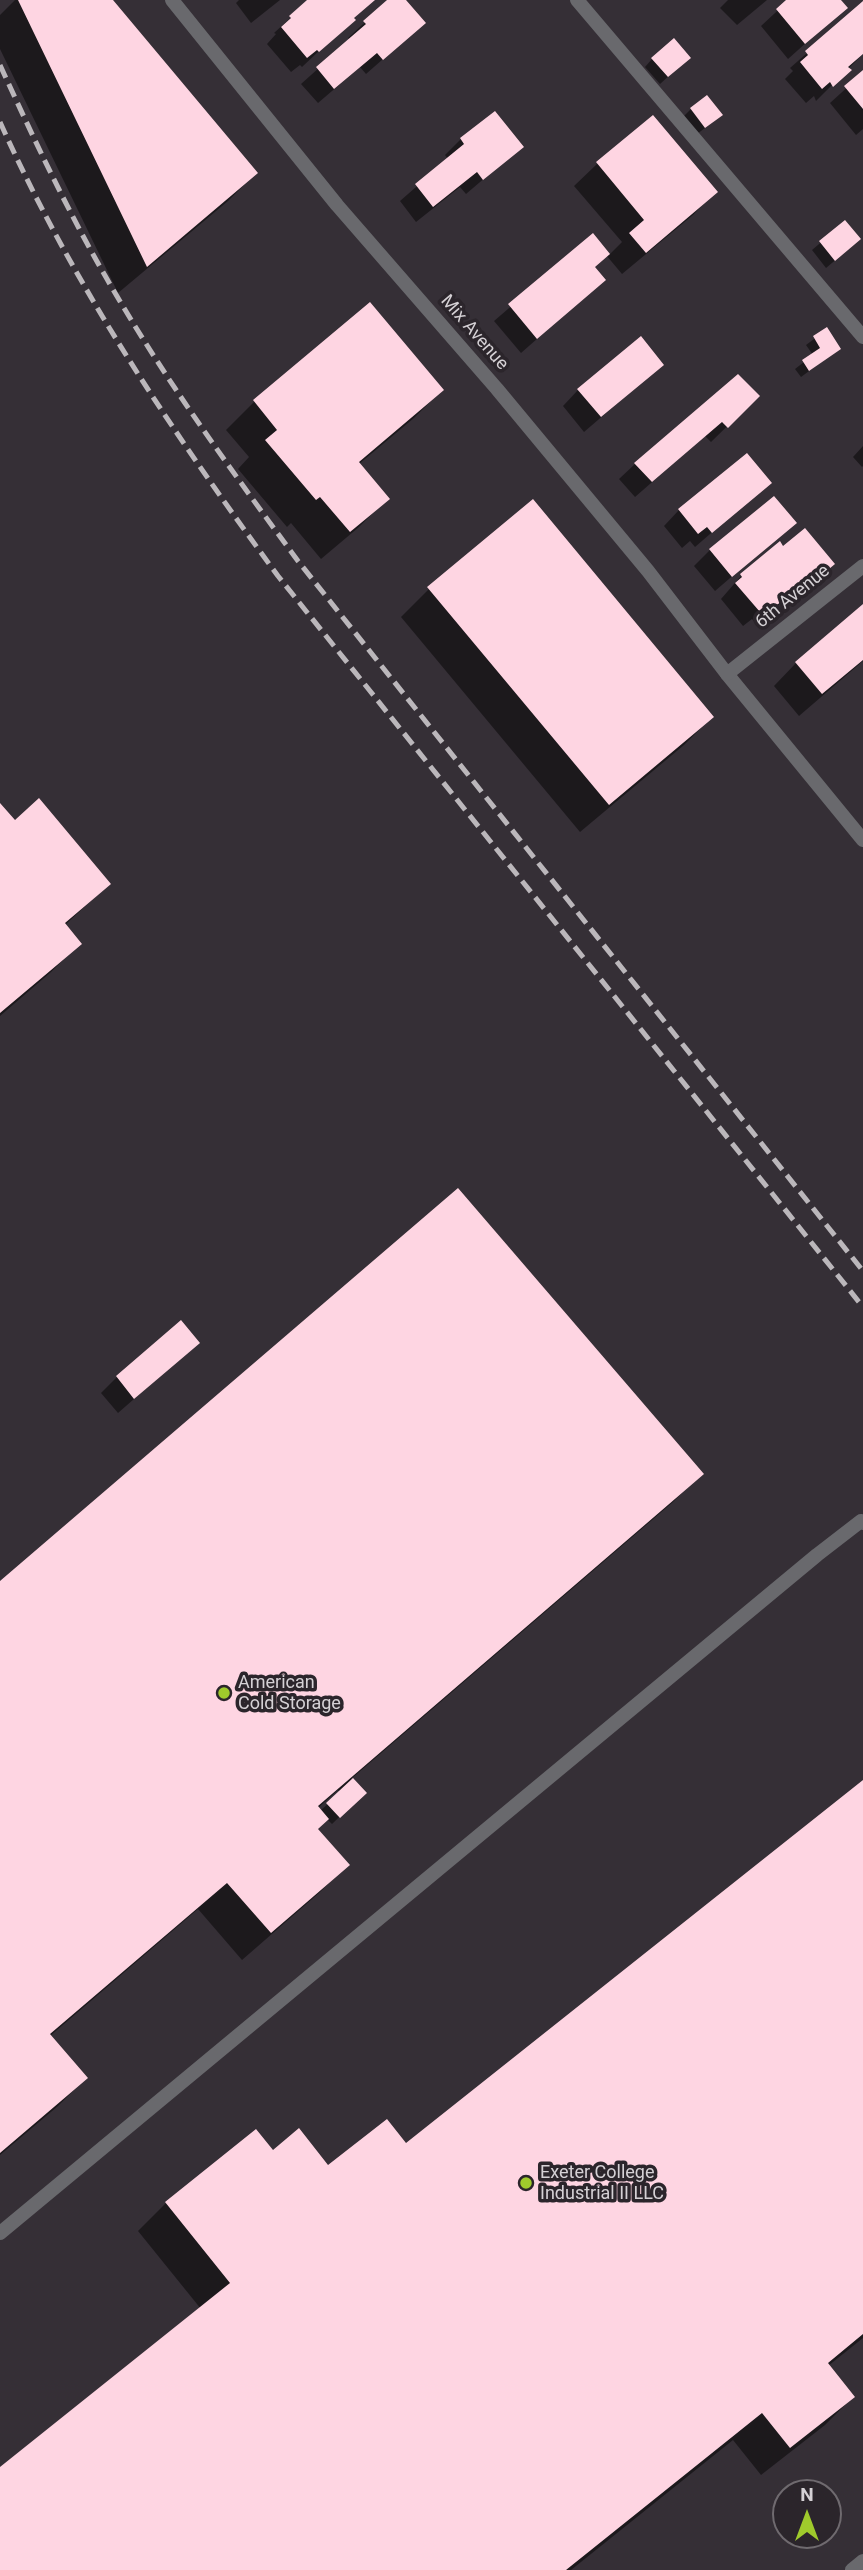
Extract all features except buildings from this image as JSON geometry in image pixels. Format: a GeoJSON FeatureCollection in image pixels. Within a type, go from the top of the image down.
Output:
{"type":"FeatureCollection","features":[{"type":"Feature","properties":{"kind":"street","name":"Mix Avenue"},"geometry":{"type":"LineString","coordinates":[[172,0],[337,205],[497,389],[648,571],[727,674],[863,840]]}},
{"type":"Feature","properties":{"kind":"street"},"geometry":{"type":"LineString","coordinates":[[577,0],[863,337]]}},
{"type":"Feature","properties":{"kind":"street","name":"6th Avenue"},"geometry":{"type":"LineString","coordinates":[[727,674],[863,566]]}},
{"type":"Feature","properties":{"kind":"street"},"geometry":{"type":"LineString","coordinates":[[0,2233],[817,1555],[861,1521],[863,1523]]}},
{"type":"Feature","properties":{"kind":"street"},"geometry":{"type":"LineString","coordinates":[[852,2570],[863,2561]]}},
{"type":"Feature","properties":{"kind":"railway"},"geometry":{"type":"LineString","coordinates":[[0,65],[92,253],[151,352],[223,458],[298,561],[863,1271]]}},
{"type":"Feature","properties":{"kind":"railway"},"geometry":{"type":"LineString","coordinates":[[0,122],[59,242],[92,300],[163,412],[278,576],[863,1307]]}},
{"type":"Feature","properties":{"kind":"place","name":"American Cold Storage"},"geometry":{"type":"Point","coordinates":[224,1693]}},
{"type":"Feature","properties":{"kind":"place","name":"Exeter College Industrial II LLC"},"geometry":{"type":"Point","coordinates":[526,2183]}}]}
